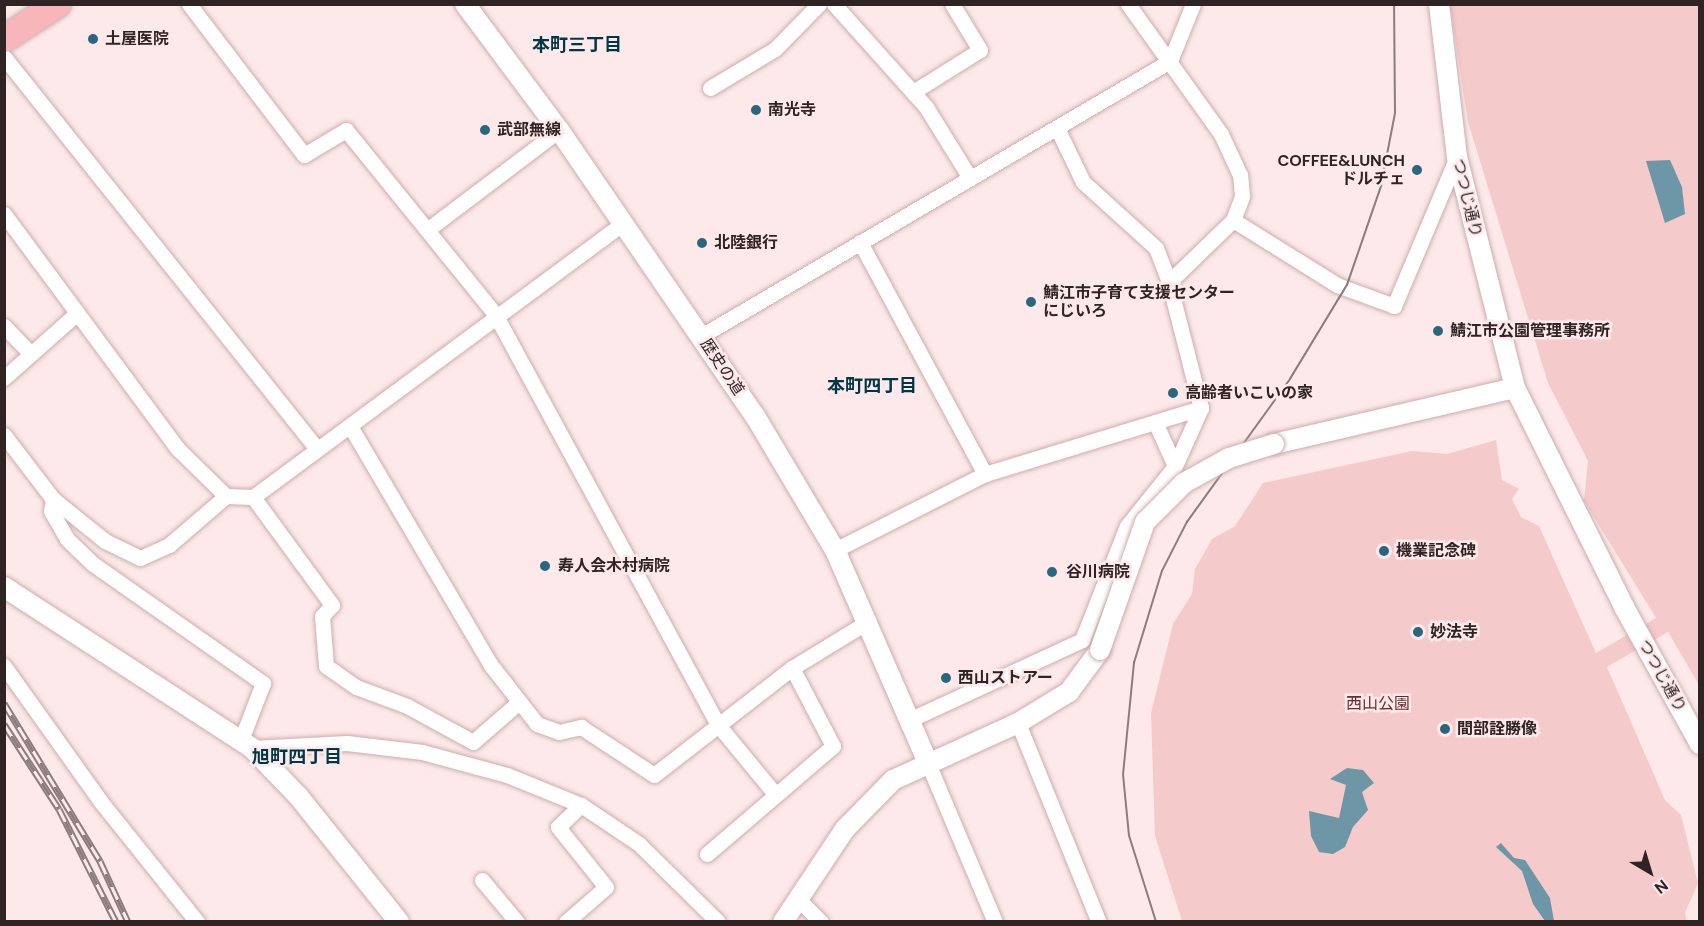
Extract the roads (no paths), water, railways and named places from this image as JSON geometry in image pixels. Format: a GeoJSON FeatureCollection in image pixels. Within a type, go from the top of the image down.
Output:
{"type":"FeatureCollection","features":[{"type":"Feature","properties":{"kind":"highway"},"geometry":{"type":"LineString","coordinates":[[4,39],[58,4]]}},
{"type":"Feature","properties":{"kind":"street"},"geometry":{"type":"LineString","coordinates":[[189,4],[304,154],[346,130],[495,314],[719,726],[775,794]]}},
{"type":"Feature","properties":{"kind":"street","name":"歴史の道"},"geometry":{"type":"LineString","coordinates":[[465,4],[559,129],[624,222],[701,336],[835,550],[869,621],[927,761]]}},
{"type":"Feature","properties":{"kind":"street"},"geometry":{"type":"LineString","coordinates":[[710,88],[775,49],[819,4]]}},
{"type":"Feature","properties":{"kind":"street"},"geometry":{"type":"LineString","coordinates":[[834,4],[913,92],[970,178]]}},
{"type":"Feature","properties":{"kind":"street"},"geometry":{"type":"LineString","coordinates":[[913,92],[980,50],[952,4]]}},
{"type":"Feature","properties":{"kind":"street"},"geometry":{"type":"LineString","coordinates":[[1128,4],[1221,134],[1240,175],[1242,196],[1233,220],[1169,282]]}},
{"type":"Feature","properties":{"kind":"street"},"geometry":{"type":"LineString","coordinates":[[701,336],[970,178],[1058,130],[1170,61],[1193,4]]}},
{"type":"Feature","properties":{"kind":"street","name":"つつじ通り"},"geometry":{"type":"LineString","coordinates":[[1439,4],[1457,157],[1515,388],[1624,607],[1700,744]]}},
{"type":"Feature","properties":{"kind":"street"},"geometry":{"type":"LineString","coordinates":[[4,57],[318,449]]}},
{"type":"Feature","properties":{"kind":"street"},"geometry":{"type":"LineString","coordinates":[[427,231],[559,129]]}},
{"type":"Feature","properties":{"kind":"street"},"geometry":{"type":"LineString","coordinates":[[909,720],[1082,640],[1127,526],[1175,466],[1201,408],[1169,282],[1156,248],[1083,182],[1058,130]]}},
{"type":"Feature","properties":{"kind":"street"},"geometry":{"type":"LineString","coordinates":[[1233,220],[1336,285],[1394,306],[1457,157]]}},
{"type":"Feature","properties":{"kind":"street"},"geometry":{"type":"LineString","coordinates":[[4,214],[75,315],[178,449],[226,496],[253,497],[350,426],[495,314],[624,222]]}},
{"type":"Feature","properties":{"kind":"street"},"geometry":{"type":"LineString","coordinates":[[860,242],[985,474]]}},
{"type":"Feature","properties":{"kind":"street"},"geometry":{"type":"LineString","coordinates":[[4,378],[75,315]]}},
{"type":"Feature","properties":{"kind":"street"},"geometry":{"type":"LineString","coordinates":[[4,326],[30,353]]}},
{"type":"Feature","properties":{"kind":"street"},"geometry":{"type":"LineString","coordinates":[[783,921],[845,829],[893,780],[927,761],[1018,723],[1069,692],[1100,650],[1145,522],[1184,483],[1229,458],[1274,444],[1515,388]]}},
{"type":"Feature","properties":{"kind":"street"},"geometry":{"type":"LineString","coordinates":[[835,550],[985,474],[1201,408]]}},
{"type":"Feature","properties":{"kind":"street"},"geometry":{"type":"LineString","coordinates":[[1155,422],[1175,466]]}},
{"type":"Feature","properties":{"kind":"street"},"geometry":{"type":"LineString","coordinates":[[350,426],[490,664],[537,724],[559,732],[581,727],[654,775],[792,668],[869,621]]}},
{"type":"Feature","properties":{"kind":"street"},"geometry":{"type":"LineString","coordinates":[[4,435],[53,499],[105,541],[140,558],[169,545],[226,496]]}},
{"type":"Feature","properties":{"kind":"street"},"geometry":{"type":"LineString","coordinates":[[253,497],[332,605],[322,616],[326,666],[356,687],[407,706],[473,742],[519,702]]}},
{"type":"Feature","properties":{"kind":"street"},"geometry":{"type":"LineString","coordinates":[[53,499],[51,511],[67,538],[93,564],[263,683],[246,744]]}},
{"type":"Feature","properties":{"kind":"street"},"geometry":{"type":"LineString","coordinates":[[6,592],[246,744],[299,797],[399,921]]}},
{"type":"Feature","properties":{"kind":"street"},"geometry":{"type":"LineString","coordinates":[[4,666],[101,802],[197,921]]}},
{"type":"Feature","properties":{"kind":"street"},"geometry":{"type":"LineString","coordinates":[[707,854],[833,746],[792,668]]}},
{"type":"Feature","properties":{"kind":"street"},"geometry":{"type":"LineString","coordinates":[[1018,723],[1099,921]]}},
{"type":"Feature","properties":{"kind":"street"},"geometry":{"type":"LineString","coordinates":[[246,744],[347,742],[422,752],[507,775],[581,806],[669,869],[718,921]]}},
{"type":"Feature","properties":{"kind":"street"},"geometry":{"type":"LineString","coordinates":[[927,761],[995,921]]}},
{"type":"Feature","properties":{"kind":"street"},"geometry":{"type":"LineString","coordinates":[[566,921],[606,887],[558,827],[581,806]]}},
{"type":"Feature","properties":{"kind":"street"},"geometry":{"type":"LineString","coordinates":[[482,880],[517,921]]}},
{"type":"Feature","properties":{"kind":"street"},"geometry":{"type":"LineString","coordinates":[[799,900],[821,921]]}},
{"type":"Feature","properties":{"kind":"water"},"geometry":{"type":"Polygon","coordinates":[[[1670,160],[1682,187],[1685,214],[1665,223],[1646,161],[1670,160]]]}},
{"type":"Feature","properties":{"kind":"water"},"geometry":{"type":"Polygon","coordinates":[[[1347,768],[1363,770],[1374,783],[1362,792],[1368,810],[1353,827],[1345,847],[1333,854],[1319,852],[1311,836],[1309,811],[1339,818],[1346,785],[1330,779],[1347,768]]]}},
{"type":"Feature","properties":{"kind":"water"},"geometry":{"type":"Polygon","coordinates":[[[1501,843],[1514,858],[1525,860],[1550,898],[1554,921],[1545,921],[1533,904],[1522,871],[1496,847],[1501,843]]]}},
{"type":"Feature","properties":{"kind":"tram line"},"geometry":{"type":"LineString","coordinates":[[1156,922],[1129,836],[1123,775],[1134,663],[1162,571],[1187,522],[1290,379],[1347,285],[1381,186],[1395,113],[1394,4]]}},
{"type":"Feature","properties":{"kind":"railway"},"geometry":{"type":"LineString","coordinates":[[4,703],[100,861],[128,922]]}},
{"type":"Feature","properties":{"kind":"railway"},"geometry":{"type":"LineString","coordinates":[[4,724],[59,809],[116,922]]}},
{"type":"Feature","properties":{"kind":"place","name":"土屋医院"},"geometry":{"type":"Point","coordinates":[93,39]}},
{"type":"Feature","properties":{"kind":"place","name":"南光寺"},"geometry":{"type":"Point","coordinates":[756,110]}},
{"type":"Feature","properties":{"kind":"place","name":"武部無線"},"geometry":{"type":"Point","coordinates":[485,130]}},
{"type":"Feature","properties":{"kind":"place","name":"COFFEE&LUNCH ドルチェ"},"geometry":{"type":"Point","coordinates":[1417,170]}},
{"type":"Feature","properties":{"kind":"place","name":"北陸銀行"},"geometry":{"type":"Point","coordinates":[702,243]}},
{"type":"Feature","properties":{"kind":"place","name":"鯖江市子育て支援センター にじいろ"},"geometry":{"type":"Point","coordinates":[1031,302]}},
{"type":"Feature","properties":{"kind":"place","name":"鯖江市公園管理事務所"},"geometry":{"type":"Point","coordinates":[1438,331]}},
{"type":"Feature","properties":{"kind":"place","name":"高齢者いこいの家"},"geometry":{"type":"Point","coordinates":[1173,393]}},
{"type":"Feature","properties":{"kind":"place","name":"機業記念碑"},"geometry":{"type":"Point","coordinates":[1384,551]}},
{"type":"Feature","properties":{"kind":"place","name":"寿人会木村病院"},"geometry":{"type":"Point","coordinates":[545,566]}},
{"type":"Feature","properties":{"kind":"place","name":"谷川病院"},"geometry":{"type":"Point","coordinates":[1052,572]}},
{"type":"Feature","properties":{"kind":"place","name":"妙法寺"},"geometry":{"type":"Point","coordinates":[1418,632]}},
{"type":"Feature","properties":{"kind":"place","name":"西山ストアー"},"geometry":{"type":"Point","coordinates":[946,678]}},
{"type":"Feature","properties":{"kind":"place","name":"間部詮勝像"},"geometry":{"type":"Point","coordinates":[1445,729]}},
{"type":"Feature","properties":{"kind":"district","name":"本町三丁目"},"geometry":{"type":"Point","coordinates":[577,45]}},
{"type":"Feature","properties":{"kind":"district","name":"本町四丁目"},"geometry":{"type":"Point","coordinates":[872,386]}},
{"type":"Feature","properties":{"kind":"district","name":"旭町四丁目"},"geometry":{"type":"Point","coordinates":[297,757]}},
{"type":"Feature","properties":{"kind":"park label","name":"西山公園"},"geometry":{"type":"Point","coordinates":[1378,704]}}]}
